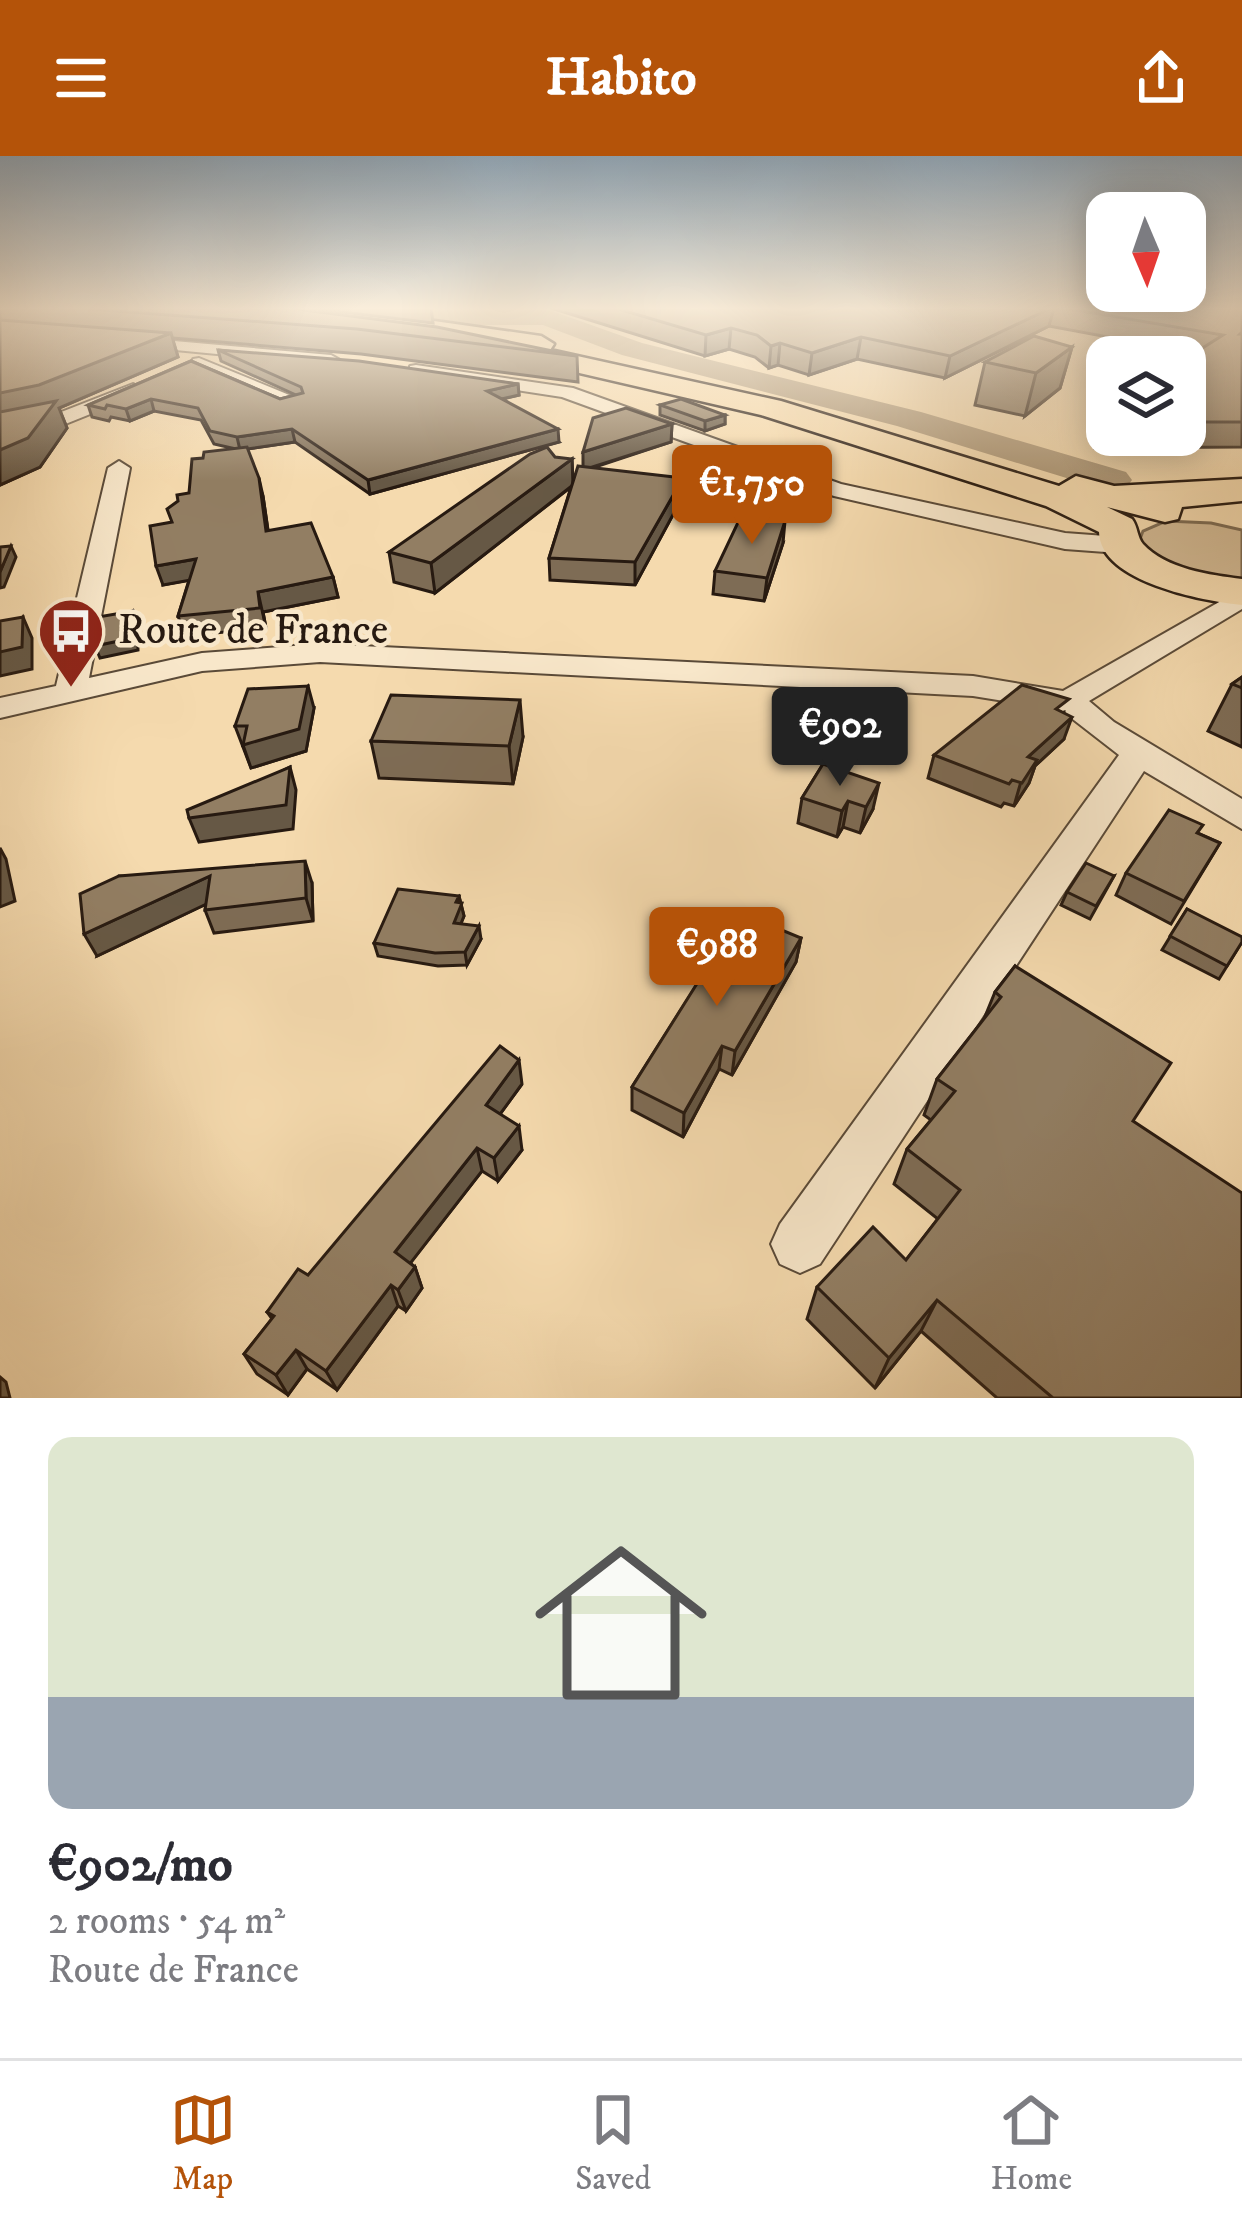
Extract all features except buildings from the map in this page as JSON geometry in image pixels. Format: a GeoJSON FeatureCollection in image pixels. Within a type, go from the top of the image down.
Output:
{"type":"FeatureCollection","features":[{"type":"Feature","properties":{"kind":"main road"},"geometry":{"type":"LineString","coordinates":[[587,366],[687,387],[1076,504],[1119,536],[1136,561],[1231,602]]}},
{"type":"Feature","properties":{"kind":"main road"},"geometry":{"type":"LineString","coordinates":[[644,366],[838,415],[1045,478],[1181,512],[1242,521]]}},
{"type":"Feature","properties":{"kind":"main road"},"geometry":{"type":"LineString","coordinates":[[1045,478],[1153,496],[1242,494]]}},
{"type":"Feature","properties":{"kind":"main road"},"geometry":{"type":"LineString","coordinates":[[1119,536],[1130,518],[1181,512],[1242,494]]}},
{"type":"Feature","properties":{"kind":"street"},"geometry":{"type":"LineString","coordinates":[[178,371],[191,366]]}},
{"type":"Feature","properties":{"kind":"street"},"geometry":{"type":"LineString","coordinates":[[206,366],[292,403]]}},
{"type":"Feature","properties":{"kind":"street"},"geometry":{"type":"LineString","coordinates":[[404,368],[566,392],[834,489],[1065,542],[1119,536]]}},
{"type":"Feature","properties":{"kind":"street"},"geometry":{"type":"LineString","coordinates":[[0,432],[56,422],[158,380]]}},
{"type":"Feature","properties":{"kind":"street"},"geometry":{"type":"LineString","coordinates":[[71,690],[119,468]]}},
{"type":"Feature","properties":{"kind":"street"},"geometry":{"type":"LineString","coordinates":[[1071,703],[1081,690],[1190,631],[1231,602]]}},
{"type":"Feature","properties":{"kind":"street"},"geometry":{"type":"LineString","coordinates":[[0,708],[202,662],[320,653],[973,686],[1071,703],[1102,730],[1242,816]]}},
{"type":"Feature","properties":{"kind":"street"},"geometry":{"type":"LineString","coordinates":[[800,1244],[1139,752]]}},
{"type":"Feature","properties":{"kind":"shaded area"},"geometry":{"type":"Polygon","coordinates":[[[1166,521],[1242,530],[1242,582],[1185,571],[1158,559],[1140,539],[1143,531],[1166,521]]]}},
{"type":"Feature","properties":{"kind":"waterway"},"geometry":{"type":"LineString","coordinates":[[699,366],[909,419],[1112,480]]}},
{"type":"Feature","properties":{"kind":"place","name":"Route de France"},"geometry":{"type":"Point","coordinates":[71,690]}}]}
